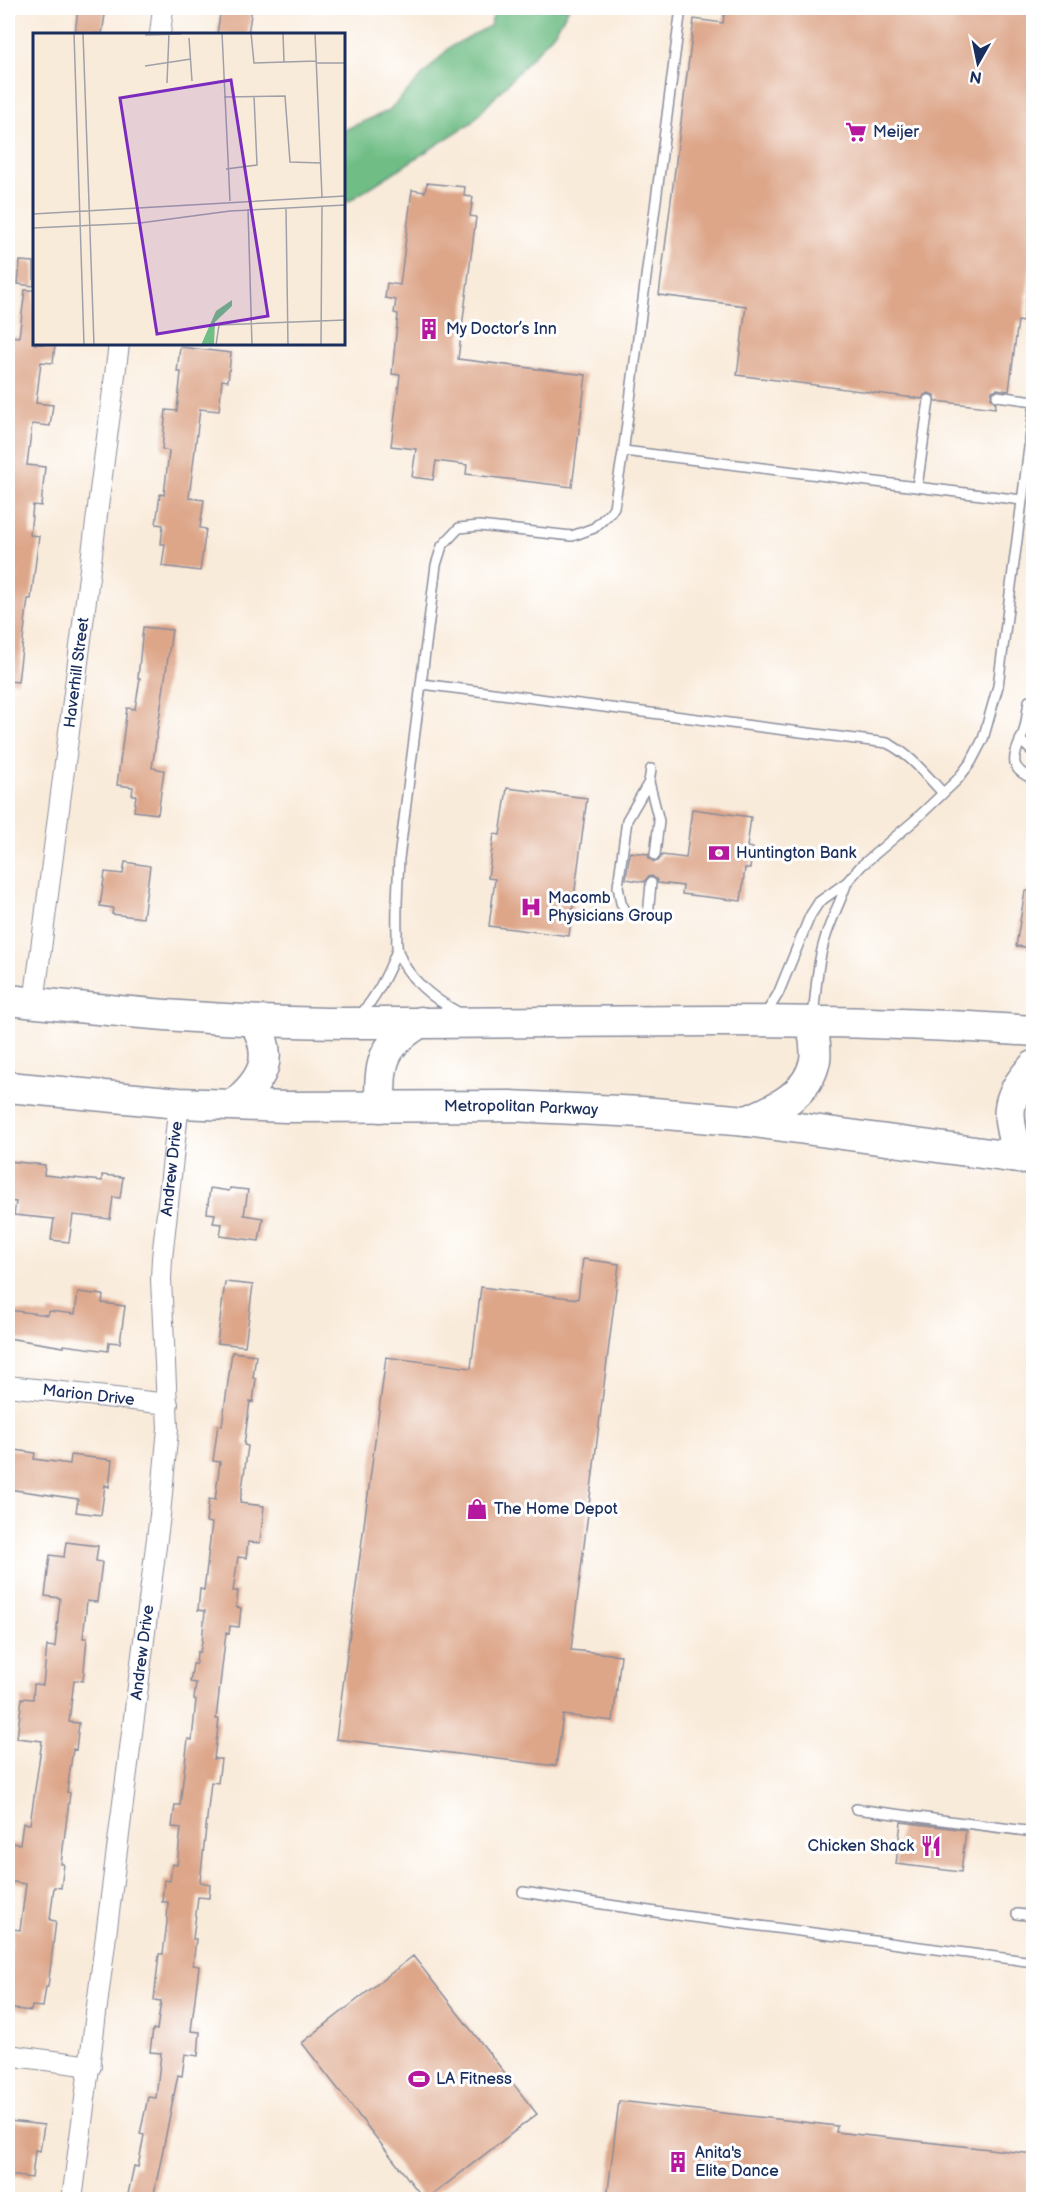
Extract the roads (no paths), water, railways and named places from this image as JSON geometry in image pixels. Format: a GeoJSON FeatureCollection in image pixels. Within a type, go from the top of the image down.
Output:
{"type":"FeatureCollection","features":[{"type":"Feature","properties":{"kind":"main road"},"geometry":{"type":"LineString","coordinates":[[21,1002],[115,1012],[254,1021],[352,1023],[760,1021],[922,1025],[1034,1031]]}},
{"type":"Feature","properties":{"kind":"main road"},"geometry":{"type":"LineString","coordinates":[[234,1104],[251,1090],[265,1062],[263,1036],[254,1021]]}},
{"type":"Feature","properties":{"kind":"main road"},"geometry":{"type":"LineString","coordinates":[[380,1107],[381,1071],[384,1058],[402,1034],[421,1022]]}},
{"type":"Feature","properties":{"kind":"main road"},"geometry":{"type":"LineString","coordinates":[[747,1121],[788,1101],[802,1088],[811,1074],[815,1058],[812,1022]]}},
{"type":"Feature","properties":{"kind":"main road"},"geometry":{"type":"LineString","coordinates":[[1027,1159],[1011,1133],[1009,1118],[1011,1100],[1018,1084],[1034,1066]]}},
{"type":"Feature","properties":{"kind":"main road","name":"Metropolitan Parkway"},"geometry":{"type":"LineString","coordinates":[[8,1087],[179,1104],[510,1106],[642,1112],[747,1121],[1027,1159]]}},
{"type":"Feature","properties":{"kind":"street"},"geometry":{"type":"LineString","coordinates":[[159,33],[163,8]]}},
{"type":"Feature","properties":{"kind":"street","name":"Haverhill Street"},"geometry":{"type":"LineString","coordinates":[[21,1002],[119,345]]}},
{"type":"Feature","properties":{"kind":"street","name":"Andrew Drive"},"geometry":{"type":"LineString","coordinates":[[72,2199],[91,2066],[160,1515],[168,1428],[161,1279],[179,1104]]}},
{"type":"Feature","properties":{"kind":"street","name":"Marion Drive"},"geometry":{"type":"LineString","coordinates":[[8,1386],[168,1404]]}},
{"type":"Feature","properties":{"kind":"street"},"geometry":{"type":"LineString","coordinates":[[8,2055],[91,2066]]}},
{"type":"Feature","properties":{"kind":"lane"},"geometry":{"type":"LineString","coordinates":[[352,1023],[370,1004],[386,977],[397,950],[399,858],[436,565],[442,546],[459,528],[468,526],[572,536],[585,532],[603,520],[614,507],[624,451],[681,8]]}},
{"type":"Feature","properties":{"kind":"lane"},"geometry":{"type":"LineString","coordinates":[[996,396],[1034,401]]}},
{"type":"Feature","properties":{"kind":"lane"},"geometry":{"type":"LineString","coordinates":[[917,487],[928,400]]}},
{"type":"Feature","properties":{"kind":"lane"},"geometry":{"type":"LineString","coordinates":[[760,1021],[778,994],[810,916],[819,902],[847,882],[861,866],[915,820],[964,771],[978,750],[996,697],[1034,409]]}},
{"type":"Feature","properties":{"kind":"lane"},"geometry":{"type":"LineString","coordinates":[[624,451],[1022,500]]}},
{"type":"Feature","properties":{"kind":"lane"},"geometry":{"type":"LineString","coordinates":[[422,684],[887,743],[912,760],[943,793]]}},
{"type":"Feature","properties":{"kind":"lane"},"geometry":{"type":"LineString","coordinates":[[1029,701],[1026,723],[1014,756],[1014,763],[1021,773],[1034,779]]}},
{"type":"Feature","properties":{"kind":"lane"},"geometry":{"type":"LineString","coordinates":[[1020,740],[1034,753]]}},
{"type":"Feature","properties":{"kind":"lane"},"geometry":{"type":"LineString","coordinates":[[627,913],[621,903],[618,886],[627,820],[649,782],[651,769]]}},
{"type":"Feature","properties":{"kind":"lane"},"geometry":{"type":"LineString","coordinates":[[649,782],[659,820],[655,855]]}},
{"type":"Feature","properties":{"kind":"lane"},"geometry":{"type":"LineString","coordinates":[[812,1022],[821,955],[847,882]]}},
{"type":"Feature","properties":{"kind":"lane"},"geometry":{"type":"LineString","coordinates":[[648,917],[651,883]]}},
{"type":"Feature","properties":{"kind":"lane"},"geometry":{"type":"LineString","coordinates":[[397,950],[405,965],[425,989],[445,1005],[477,1023]]}},
{"type":"Feature","properties":{"kind":"lane"},"geometry":{"type":"LineString","coordinates":[[856,1809],[1034,1832]]}},
{"type":"Feature","properties":{"kind":"lane"},"geometry":{"type":"LineString","coordinates":[[523,1892],[660,1913],[1034,1962]]}},
{"type":"Feature","properties":{"kind":"lane"},"geometry":{"type":"LineString","coordinates":[[1017,1914],[1034,1916]]}},
{"type":"Feature","properties":{"kind":"place","name":"Meijer"},"geometry":{"type":"Point","coordinates":[856,132]}},
{"type":"Feature","properties":{"kind":"place","name":"My Doctor’s Inn"},"geometry":{"type":"Point","coordinates":[429,329]}},
{"type":"Feature","properties":{"kind":"place","name":"Huntington Bank"},"geometry":{"type":"Point","coordinates":[719,853]}},
{"type":"Feature","properties":{"kind":"place","name":"Macomb Physicians Group"},"geometry":{"type":"Point","coordinates":[531,907]}},
{"type":"Feature","properties":{"kind":"place","name":"The Home Depot"},"geometry":{"type":"Point","coordinates":[477,1509]}},
{"type":"Feature","properties":{"kind":"place","name":"Chicken Shack"},"geometry":{"type":"Point","coordinates":[931,1846]}},
{"type":"Feature","properties":{"kind":"place","name":"LA Fitness"},"geometry":{"type":"Point","coordinates":[419,2079]}},
{"type":"Feature","properties":{"kind":"place","name":"Anita's Elite Dance"},"geometry":{"type":"Point","coordinates":[678,2162]}}]}
